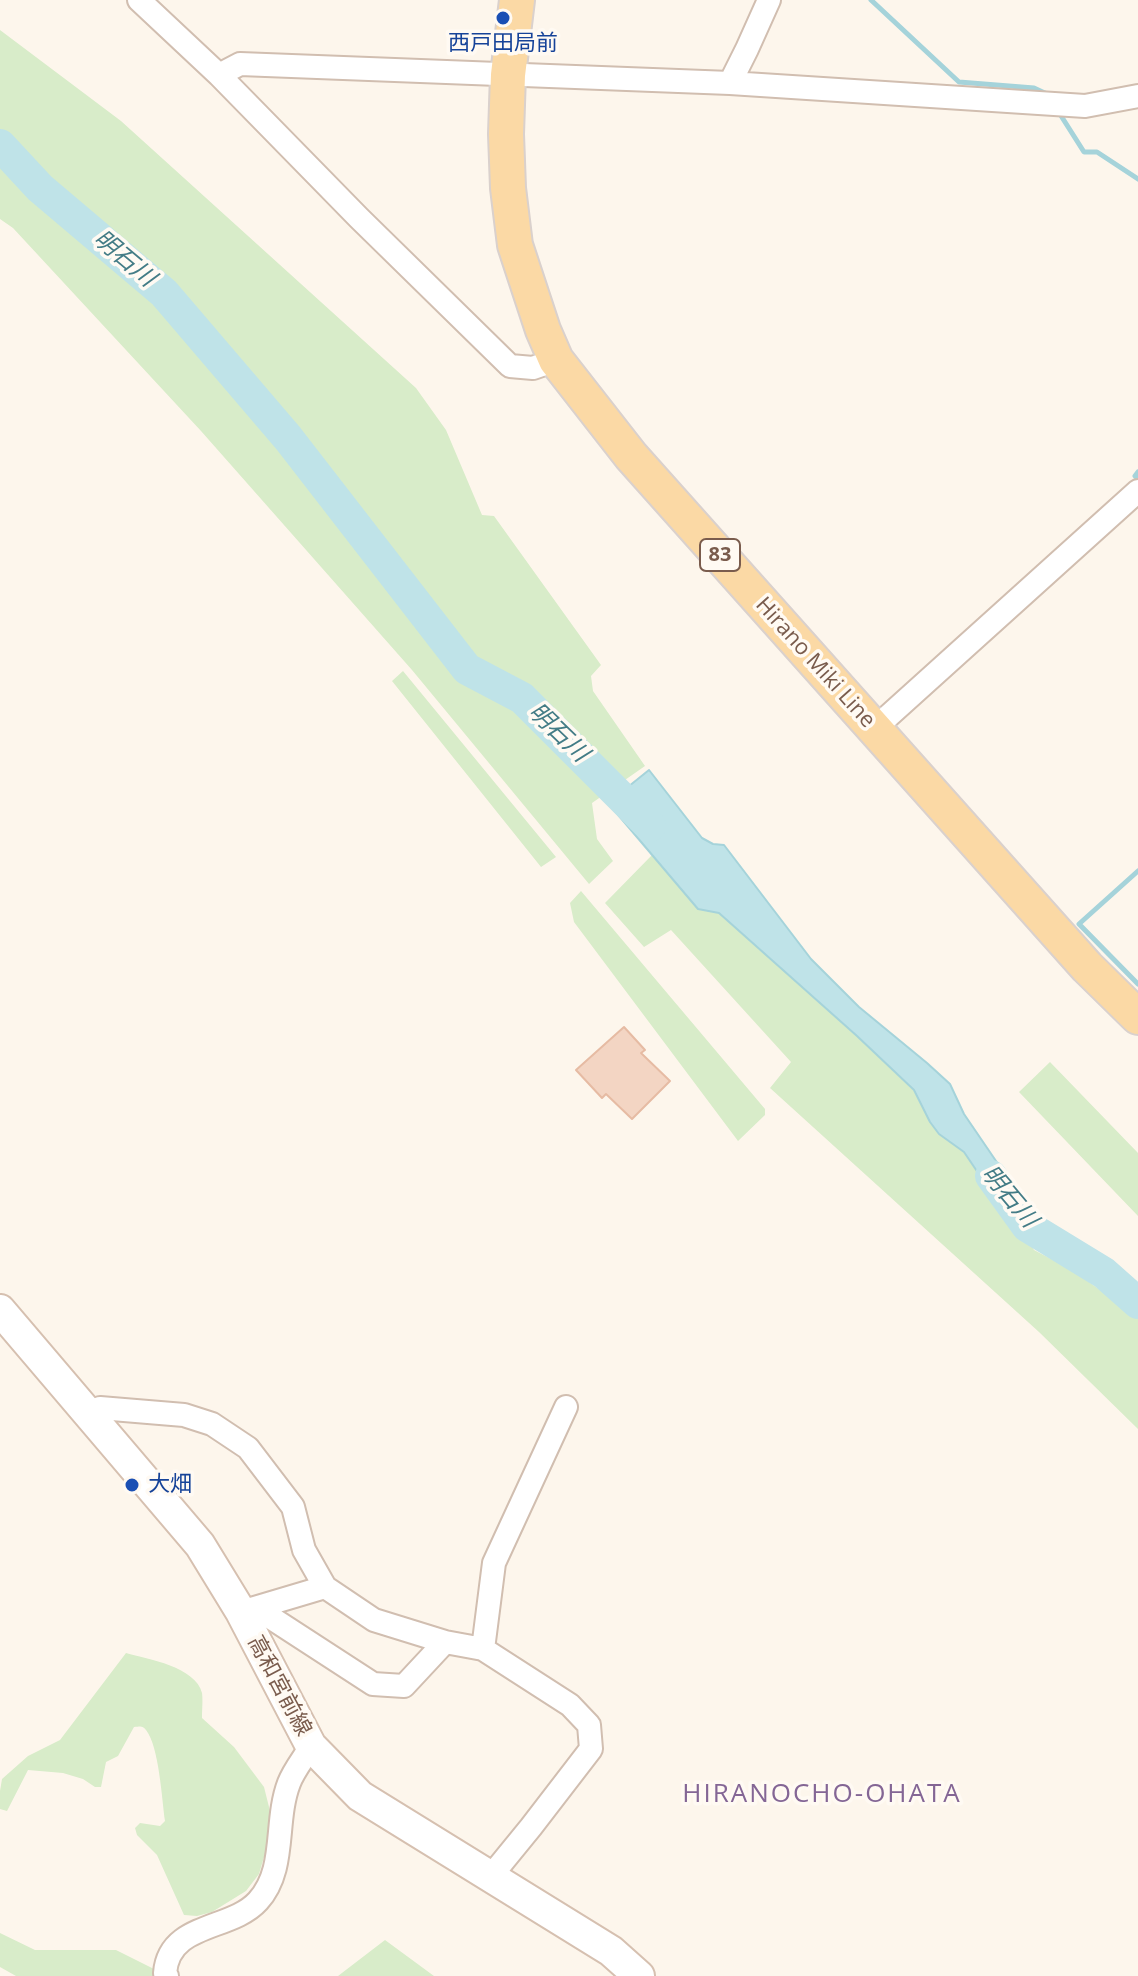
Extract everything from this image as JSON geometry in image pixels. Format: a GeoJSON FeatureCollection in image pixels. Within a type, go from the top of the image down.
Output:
{"type":"FeatureCollection","features":[{"type":"Feature","properties":{"kind":"main road","name":"Hirano Miki Line"},"geometry":{"type":"LineString","coordinates":[[517,0],[508,75],[508,188],[515,245],[556,360],[631,456],[1087,967],[1138,1017]]}},
{"type":"Feature","properties":{"kind":"street"},"geometry":{"type":"LineString","coordinates":[[139,0],[219,75],[510,366],[533,368],[556,360]]}},
{"type":"Feature","properties":{"kind":"street"},"geometry":{"type":"LineString","coordinates":[[730,83],[769,0]]}},
{"type":"Feature","properties":{"kind":"street"},"geometry":{"type":"LineString","coordinates":[[219,75],[240,64],[730,83],[1085,106],[1138,96]]}},
{"type":"Feature","properties":{"kind":"street"},"geometry":{"type":"LineString","coordinates":[[874,729],[1138,491]]}},
{"type":"Feature","properties":{"kind":"street","name":"高和宮前線"},"geometry":{"type":"LineString","coordinates":[[0,1310],[200,1545],[248,1610],[311,1746],[360,1796],[611,1951],[639,1976]]}},
{"type":"Feature","properties":{"kind":"street"},"geometry":{"type":"LineString","coordinates":[[483,1649],[494,1563],[566,1407]]}},
{"type":"Feature","properties":{"kind":"street"},"geometry":{"type":"LineString","coordinates":[[89,1414],[100,1408],[184,1415],[212,1424],[248,1448],[293,1507],[304,1550],[325,1587],[374,1620],[445,1642],[483,1649],[570,1705],[589,1725],[591,1749],[491,1876]]}},
{"type":"Feature","properties":{"kind":"street"},"geometry":{"type":"LineString","coordinates":[[248,1610],[325,1587]]}},
{"type":"Feature","properties":{"kind":"street"},"geometry":{"type":"LineString","coordinates":[[248,1610],[290,1631],[373,1684],[404,1686],[445,1642]]}},
{"type":"Feature","properties":{"kind":"street"},"geometry":{"type":"LineString","coordinates":[[167,1976],[166,1961],[170,1951],[189,1935],[255,1905],[271,1885],[289,1784],[311,1746]]}},
{"type":"Feature","properties":{"kind":"green space"},"geometry":{"type":"Polygon","coordinates":[[[0,30],[121,121],[416,388],[446,430],[482,515],[494,516],[601,665],[591,676],[593,691],[645,766],[592,803],[597,839],[613,861],[589,884],[412,670],[201,431],[13,228],[0,219],[0,30]]]}},
{"type":"Feature","properties":{"kind":"green space"},"geometry":{"type":"Polygon","coordinates":[[[403,671],[556,857],[541,867],[392,681],[403,671]]]}},
{"type":"Feature","properties":{"kind":"green space"},"geometry":{"type":"Polygon","coordinates":[[[652,855],[698,908],[719,913],[914,1091],[939,1134],[964,1152],[989,1189],[1012,1212],[1034,1250],[1072,1270],[1138,1317],[1138,1429],[1039,1332],[770,1088],[791,1062],[671,930],[644,947],[605,903],[652,855]]]}},
{"type":"Feature","properties":{"kind":"green space"},"geometry":{"type":"Polygon","coordinates":[[[581,891],[765,1109],[765,1115],[738,1141],[574,922],[570,903],[581,891]]]}},
{"type":"Feature","properties":{"kind":"green space"},"geometry":{"type":"Polygon","coordinates":[[[1050,1062],[1138,1153],[1138,1216],[1019,1092],[1050,1062]]]}},
{"type":"Feature","properties":{"kind":"green space"},"geometry":{"type":"Polygon","coordinates":[[[126,1653],[158,1661],[191,1677],[202,1693],[202,1718],[234,1747],[264,1787],[270,1811],[269,1840],[259,1874],[246,1891],[212,1912],[184,1915],[157,1855],[137,1835],[135,1828],[140,1823],[160,1826],[165,1821],[157,1760],[143,1727],[134,1727],[118,1756],[106,1762],[101,1787],[63,1773],[28,1770],[7,1811],[0,1809],[2,1779],[28,1756],[60,1740],[126,1653]]]}},
{"type":"Feature","properties":{"kind":"green space"},"geometry":{"type":"Polygon","coordinates":[[[0,1933],[35,1950],[116,1950],[160,1972],[162,1976],[16,1976],[0,1967],[0,1933]]]}},
{"type":"Feature","properties":{"kind":"green space"},"geometry":{"type":"Polygon","coordinates":[[[385,1940],[434,1976],[338,1976],[385,1940]]]}},
{"type":"Feature","properties":{"kind":"water"},"geometry":{"type":"Polygon","coordinates":[[[649,770],[702,838],[724,845],[811,959],[859,1007],[950,1084],[964,1114],[1024,1202],[1012,1212],[989,1189],[964,1152],[939,1134],[914,1090],[719,913],[698,909],[608,803],[649,770]]]}},
{"type":"Feature","properties":{"kind":"building"},"geometry":{"type":"Polygon","coordinates":[[[624,1027],[645,1050],[641,1053],[670,1081],[632,1119],[606,1094],[602,1098],[576,1070],[624,1027]]]}},
{"type":"Feature","properties":{"kind":"waterway"},"geometry":{"type":"LineString","coordinates":[[871,0],[959,82],[1034,88],[1049,95]]}},
{"type":"Feature","properties":{"kind":"waterway"},"geometry":{"type":"LineString","coordinates":[[1058,111],[1084,152],[1097,152],[1138,179]]}},
{"type":"Feature","properties":{"kind":"waterway","name":"明石川"},"geometry":{"type":"LineString","coordinates":[[0,145],[40,188],[164,293],[288,438],[467,669],[522,698],[650,826]]}},
{"type":"Feature","properties":{"kind":"waterway"},"geometry":{"type":"LineString","coordinates":[[1138,472],[1135,476],[1138,479]]}},
{"type":"Feature","properties":{"kind":"waterway"},"geometry":{"type":"LineString","coordinates":[[1138,871],[1079,924],[1138,984]]}},
{"type":"Feature","properties":{"kind":"waterway","name":"明石川"},"geometry":{"type":"LineString","coordinates":[[991,1176],[1027,1226],[1104,1273],[1138,1303]]}},
{"type":"Feature","properties":{"kind":"place","name":"西戸田局前"},"geometry":{"type":"Point","coordinates":[503,18]}},
{"type":"Feature","properties":{"kind":"place","name":"大畑"},"geometry":{"type":"Point","coordinates":[132,1485]}},
{"type":"Feature","properties":{"kind":"district","name":"HIRANOCHO-OHATA"},"geometry":{"type":"Point","coordinates":[822,1795]}}]}
